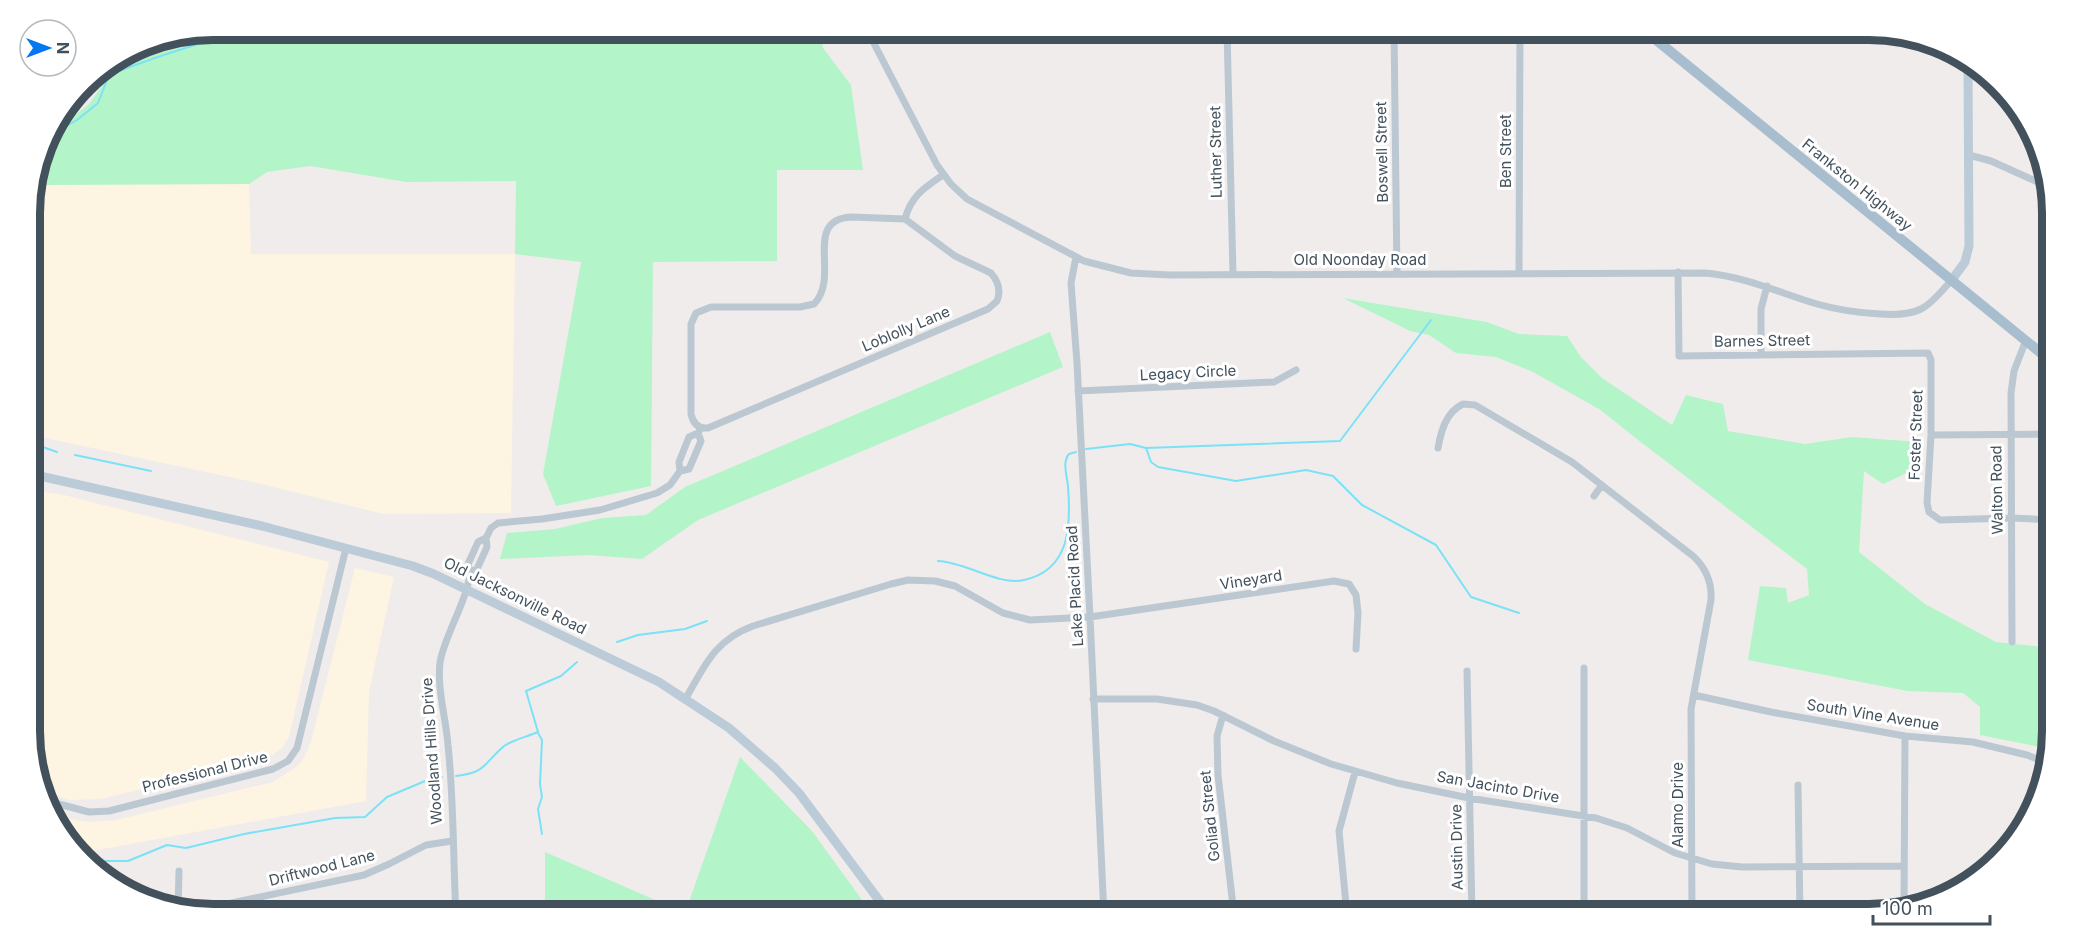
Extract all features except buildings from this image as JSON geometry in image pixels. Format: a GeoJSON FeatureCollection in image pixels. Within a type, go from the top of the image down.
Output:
{"type":"FeatureCollection","features":[{"type":"Feature","properties":{"kind":"main road","name":"Frankston Highway"},"geometry":{"type":"LineString","coordinates":[[1656,40],[2042,354]]}},
{"type":"Feature","properties":{"kind":"main road"},"geometry":{"type":"LineString","coordinates":[[1951,280],[1969,253],[1968,72]]}},
{"type":"Feature","properties":{"kind":"main road","name":"Old Jacksonville Road"},"geometry":{"type":"LineString","coordinates":[[40,476],[188,508],[413,566],[652,678],[686,698],[745,741],[782,775],[817,814],[882,904]]}},
{"type":"Feature","properties":{"kind":"street","name":"Old Noonday Road"},"geometry":{"type":"LineString","coordinates":[[872,40],[943,175],[959,192],[975,204],[1076,257],[1107,268],[1131,273],[1170,275],[1678,272],[1718,274],[1767,286],[1829,308],[1898,314],[1920,309],[1938,296],[1951,280]]}},
{"type":"Feature","properties":{"kind":"street","name":"Luther Street"},"geometry":{"type":"LineString","coordinates":[[1227,40],[1233,274]]}},
{"type":"Feature","properties":{"kind":"street","name":"Boswell Street"},"geometry":{"type":"LineString","coordinates":[[1394,40],[1397,274]]}},
{"type":"Feature","properties":{"kind":"street","name":"Ben Street"},"geometry":{"type":"LineString","coordinates":[[1519,273],[1520,40]]}},
{"type":"Feature","properties":{"kind":"street"},"geometry":{"type":"LineString","coordinates":[[1969,155],[1992,161],[2039,183]]}},
{"type":"Feature","properties":{"kind":"street"},"geometry":{"type":"LineString","coordinates":[[680,471],[689,469],[700,441],[699,430],[691,414],[691,324],[696,313],[711,307],[800,307],[814,304],[824,290],[825,234],[834,221],[851,217],[905,219],[909,205],[917,193],[943,175]]}},
{"type":"Feature","properties":{"kind":"street","name":"Loblolly Lane"},"geometry":{"type":"LineString","coordinates":[[699,430],[994,306],[999,291],[995,277],[991,273],[955,256],[905,219]]}},
{"type":"Feature","properties":{"kind":"street","name":"Lake Placid Road"},"geometry":{"type":"LineString","coordinates":[[1076,257],[1071,283],[1103,904]]}},
{"type":"Feature","properties":{"kind":"street","name":"Barnes Street"},"geometry":{"type":"LineString","coordinates":[[1678,272],[1679,356],[1928,353]]}},
{"type":"Feature","properties":{"kind":"street"},"geometry":{"type":"LineString","coordinates":[[1761,355],[1761,309],[1767,286]]}},
{"type":"Feature","properties":{"kind":"street","name":"Walton Road"},"geometry":{"type":"LineString","coordinates":[[2013,642],[2012,382],[2017,361],[2026,340]]}},
{"type":"Feature","properties":{"kind":"street","name":"Foster Street"},"geometry":{"type":"LineString","coordinates":[[1928,353],[1931,360],[1931,435],[1927,503],[1929,512],[1940,520],[1952,521],[2012,518]]}},
{"type":"Feature","properties":{"kind":"street","name":"Legacy Circle"},"geometry":{"type":"LineString","coordinates":[[1078,391],[1274,382],[1296,370]]}},
{"type":"Feature","properties":{"kind":"street","name":"Alamo Drive"},"geometry":{"type":"LineString","coordinates":[[1438,448],[1442,429],[1452,412],[1460,405],[1469,403],[1563,457],[1602,485],[1693,556],[1708,575],[1711,600],[1691,717],[1692,904]]}},
{"type":"Feature","properties":{"kind":"street"},"geometry":{"type":"LineString","coordinates":[[467,590],[471,571],[468,564],[478,542],[486,538],[494,525],[502,522],[592,512],[657,493],[670,485],[680,471],[679,462],[689,436],[699,430]]}},
{"type":"Feature","properties":{"kind":"street"},"geometry":{"type":"LineString","coordinates":[[1931,435],[2042,434]]}},
{"type":"Feature","properties":{"kind":"street"},"geometry":{"type":"LineString","coordinates":[[1594,496],[1602,485]]}},
{"type":"Feature","properties":{"kind":"street"},"geometry":{"type":"LineString","coordinates":[[2012,518],[2042,520]]}},
{"type":"Feature","properties":{"kind":"street","name":"Professional Drive"},"geometry":{"type":"LineString","coordinates":[[57,804],[88,812],[109,811],[273,769],[288,762],[297,748],[346,548]]}},
{"type":"Feature","properties":{"kind":"street"},"geometry":{"type":"LineString","coordinates":[[686,698],[714,651],[737,633],[753,626],[899,582],[926,580],[946,583],[970,593],[1003,613],[1023,619],[1090,617]]}},
{"type":"Feature","properties":{"kind":"street","name":"Vineyard"},"geometry":{"type":"LineString","coordinates":[[1090,617],[1342,581],[1349,584],[1356,595],[1358,613],[1356,649]]}},
{"type":"Feature","properties":{"kind":"street","name":"Woodland Hills Drive"},"geometry":{"type":"LineString","coordinates":[[455,904],[448,746],[439,676],[440,659],[448,634],[467,590]]}},
{"type":"Feature","properties":{"kind":"street"},"geometry":{"type":"LineString","coordinates":[[1584,668],[1584,904]]}},
{"type":"Feature","properties":{"kind":"street","name":"Austin Drive"},"geometry":{"type":"LineString","coordinates":[[1467,671],[1472,904]]}},
{"type":"Feature","properties":{"kind":"street","name":"South Vine Avenue"},"geometry":{"type":"LineString","coordinates":[[1694,695],[1761,710],[1905,736],[1973,742],[2027,754],[2040,760]]}},
{"type":"Feature","properties":{"kind":"street","name":"San Jacinto Drive"},"geometry":{"type":"LineString","coordinates":[[1093,699],[1168,700],[1197,705],[1319,760],[1356,772],[1469,798],[1584,815],[1621,826],[1667,850],[1691,859],[1733,866],[1904,866]]}},
{"type":"Feature","properties":{"kind":"street","name":"Goliad Street"},"geometry":{"type":"LineString","coordinates":[[1223,715],[1217,736],[1218,775],[1233,904]]}},
{"type":"Feature","properties":{"kind":"street"},"geometry":{"type":"LineString","coordinates":[[1904,901],[1905,736]]}},
{"type":"Feature","properties":{"kind":"street"},"geometry":{"type":"LineString","coordinates":[[1346,904],[1339,831],[1356,772]]}},
{"type":"Feature","properties":{"kind":"street"},"geometry":{"type":"LineString","coordinates":[[1798,784],[1800,904]]}},
{"type":"Feature","properties":{"kind":"street","name":"Driftwood Lane"},"geometry":{"type":"LineString","coordinates":[[227,904],[364,875],[426,845],[452,841]]}},
{"type":"Feature","properties":{"kind":"street"},"geometry":{"type":"LineString","coordinates":[[178,901],[179,871]]}},
{"type":"Feature","properties":{"kind":"shaded area"},"geometry":{"type":"Polygon","coordinates":[[[249,184],[251,254],[515,254],[511,513],[384,514],[253,482],[41,437],[41,202],[43,185],[249,184]]]}},
{"type":"Feature","properties":{"kind":"shaded area"},"geometry":{"type":"Polygon","coordinates":[[[40,491],[64,495],[329,562],[289,737],[282,748],[271,756],[258,760],[101,799],[70,800],[53,795],[42,754],[40,732],[40,491]]]}},
{"type":"Feature","properties":{"kind":"shaded area"},"geometry":{"type":"Polygon","coordinates":[[[355,568],[394,577],[369,692],[366,801],[89,852],[64,818],[89,822],[116,820],[273,782],[303,760],[311,742],[355,568]]]}},
{"type":"Feature","properties":{"kind":"green space"},"geometry":{"type":"Polygon","coordinates":[[[213,40],[822,40],[823,48],[851,85],[863,170],[777,170],[777,261],[653,262],[651,486],[556,506],[543,474],[581,262],[515,254],[516,181],[406,182],[310,166],[267,172],[249,184],[43,185],[46,169],[58,137],[68,120],[89,104],[109,76],[127,64],[169,46],[213,40]]]}},
{"type":"Feature","properties":{"kind":"green space"},"geometry":{"type":"Polygon","coordinates":[[[1343,298],[1487,322],[1519,334],[1567,336],[1581,357],[1602,378],[1672,425],[1686,395],[1723,404],[1728,431],[1805,444],[1852,437],[1919,442],[1918,468],[1883,484],[1864,471],[1859,552],[1925,604],[1996,642],[2042,647],[2041,749],[1980,735],[1980,707],[1963,693],[1907,691],[1748,660],[1760,586],[1786,588],[1788,603],[1809,595],[1807,569],[1599,409],[1531,371],[1496,357],[1456,353],[1429,335],[1410,331],[1343,298]]]}},
{"type":"Feature","properties":{"kind":"green space"},"geometry":{"type":"Polygon","coordinates":[[[1050,332],[1063,367],[698,520],[642,559],[588,555],[500,559],[507,533],[555,529],[602,518],[646,515],[685,487],[1050,332]]]}},
{"type":"Feature","properties":{"kind":"green space"},"geometry":{"type":"Polygon","coordinates":[[[740,757],[812,831],[865,904],[688,904],[740,757]]]}},
{"type":"Feature","properties":{"kind":"green space"},"geometry":{"type":"Polygon","coordinates":[[[545,852],[664,904],[545,904],[545,852]]]}},
{"type":"Feature","properties":{"kind":"waterway"},"geometry":{"type":"LineString","coordinates":[[111,74],[165,54],[214,40]]}},
{"type":"Feature","properties":{"kind":"waterway"},"geometry":{"type":"LineString","coordinates":[[64,127],[98,103],[109,76]]}},
{"type":"Feature","properties":{"kind":"waterway"},"geometry":{"type":"LineString","coordinates":[[1086,449],[1130,444],[1146,448],[1340,441],[1431,320]]}},
{"type":"Feature","properties":{"kind":"waterway"},"geometry":{"type":"LineString","coordinates":[[41,446],[57,452]]}},
{"type":"Feature","properties":{"kind":"waterway"},"geometry":{"type":"LineString","coordinates":[[1146,448],[1151,462],[1158,467],[1236,481],[1306,470],[1333,476],[1362,505],[1436,545],[1471,597],[1519,613]]}},
{"type":"Feature","properties":{"kind":"waterway"},"geometry":{"type":"LineString","coordinates":[[938,561],[960,565],[1004,580],[1024,580],[1040,575],[1051,566],[1065,544],[1069,515],[1066,461],[1069,454],[1076,452]]}},
{"type":"Feature","properties":{"kind":"waterway"},"geometry":{"type":"LineString","coordinates":[[75,455],[151,471]]}},
{"type":"Feature","properties":{"kind":"waterway"},"geometry":{"type":"LineString","coordinates":[[617,642],[638,635],[685,629],[707,621]]}},
{"type":"Feature","properties":{"kind":"waterway"},"geometry":{"type":"LineString","coordinates":[[456,776],[479,770],[506,745],[538,732],[526,691],[561,676],[577,662]]}},
{"type":"Feature","properties":{"kind":"waterway"},"geometry":{"type":"LineString","coordinates":[[538,733],[542,740],[540,784],[542,797],[538,809],[542,834]]}},
{"type":"Feature","properties":{"kind":"waterway"},"geometry":{"type":"LineString","coordinates":[[99,861],[128,861],[167,845],[186,848],[244,834],[335,818],[365,817],[387,797],[430,779],[442,777]]}}]}
